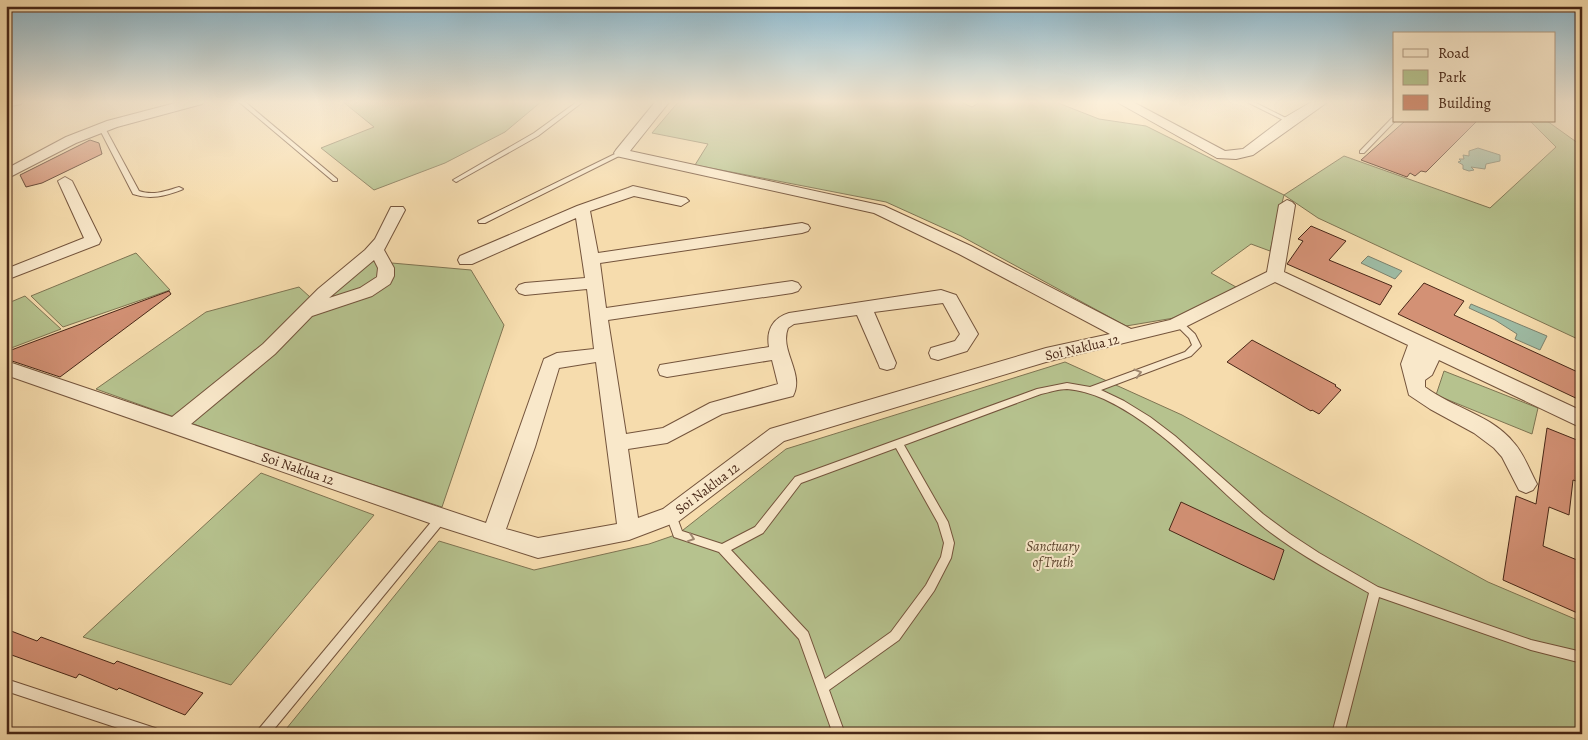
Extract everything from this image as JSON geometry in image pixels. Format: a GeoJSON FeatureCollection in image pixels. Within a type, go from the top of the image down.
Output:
{"type":"FeatureCollection","features":[{"type":"Feature","properties":{"kind":"street"},"geometry":{"type":"LineString","coordinates":[[6,175],[83,136]]}},
{"type":"Feature","properties":{"kind":"street"},"geometry":{"type":"LineString","coordinates":[[635,136],[621,153],[879,209],[965,250],[1129,336]]}},
{"type":"Feature","properties":{"kind":"street"},"geometry":{"type":"LineString","coordinates":[[1186,136],[1222,155],[1236,155],[1248,152],[1270,136]]}},
{"type":"Feature","properties":{"kind":"street"},"geometry":{"type":"LineString","coordinates":[[6,275],[93,240],[65,181]]}},
{"type":"Feature","properties":{"kind":"street"},"geometry":{"type":"LineString","coordinates":[[466,260],[582,209],[633,191],[681,201]]}},
{"type":"Feature","properties":{"kind":"street"},"geometry":{"type":"LineString","coordinates":[[1287,205],[1275,276],[1582,420]]}},
{"type":"Feature","properties":{"kind":"street"},"geometry":{"type":"LineString","coordinates":[[582,209],[591,259],[629,531]]}},
{"type":"Feature","properties":{"kind":"street"},"geometry":{"type":"LineString","coordinates":[[175,426],[269,349],[324,293],[374,250],[382,240],[397,210]]}},
{"type":"Feature","properties":{"kind":"street"},"geometry":{"type":"LineString","coordinates":[[591,259],[802,228]]}},
{"type":"Feature","properties":{"kind":"street"},"geometry":{"type":"LineString","coordinates":[[307,311],[366,292],[384,280],[386,268],[384,260],[374,250]]}},
{"type":"Feature","properties":{"kind":"street","name":"Soi Naklua 12"},"geometry":{"type":"LineString","coordinates":[[6,368],[441,518],[538,548],[629,531],[671,515],[777,435],[1046,355],[1178,323],[1275,276]]}},
{"type":"Feature","properties":{"kind":"street"},"geometry":{"type":"LineString","coordinates":[[525,289],[594,283]]}},
{"type":"Feature","properties":{"kind":"street"},"geometry":{"type":"LineString","coordinates":[[599,315],[792,287]]}},
{"type":"Feature","properties":{"kind":"street"},"geometry":{"type":"LineString","coordinates":[[617,443],[667,436],[717,408],[786,391],[788,384],[778,352],[779,330],[785,320],[930,296],[946,297],[969,334],[961,346],[938,353]]}},
{"type":"Feature","properties":{"kind":"street"},"geometry":{"type":"LineString","coordinates":[[863,307],[887,363]]}},
{"type":"Feature","properties":{"kind":"street"},"geometry":{"type":"LineString","coordinates":[[1426,347],[1425,370],[1415,378],[1416,390],[1427,400],[1484,429],[1502,442],[1514,457],[1519,473],[1526,484]]}},
{"type":"Feature","properties":{"kind":"street"},"geometry":{"type":"LineString","coordinates":[[667,370],[778,352]]}},
{"type":"Feature","properties":{"kind":"street"},"geometry":{"type":"LineString","coordinates":[[493,534],[525,447],[551,364],[561,359],[604,354]]}},
{"type":"Feature","properties":{"kind":"lane"},"geometry":{"type":"LineString","coordinates":[[106,136],[136,192],[144,195],[157,195],[179,189]]}},
{"type":"Feature","properties":{"kind":"lane"},"geometry":{"type":"LineString","coordinates":[[282,136],[335,180]]}},
{"type":"Feature","properties":{"kind":"lane"},"geometry":{"type":"LineString","coordinates":[[456,180],[519,147],[536,136]]}},
{"type":"Feature","properties":{"kind":"lane"},"geometry":{"type":"LineString","coordinates":[[1362,152],[1378,136]]}},
{"type":"Feature","properties":{"kind":"lane"},"geometry":{"type":"LineString","coordinates":[[482,221],[621,153]]}},
{"type":"Feature","properties":{"kind":"lane"},"geometry":{"type":"LineString","coordinates":[[1092,390],[1188,354],[1196,346],[1192,336],[1178,323]]}},
{"type":"Feature","properties":{"kind":"lane"},"geometry":{"type":"LineString","coordinates":[[723,549],[759,530],[798,480],[876,451],[899,445],[1040,391],[1068,386],[1092,390],[1116,400],[1157,428],[1204,467],[1260,518],[1293,542],[1374,591],[1531,645],[1582,658]]}},
{"type":"Feature","properties":{"kind":"lane"},"geometry":{"type":"LineString","coordinates":[[823,688],[895,636],[912,614],[946,558],[949,543],[942,522],[899,445]]}},
{"type":"Feature","properties":{"kind":"lane"},"geometry":{"type":"LineString","coordinates":[[671,515],[678,534],[723,549],[804,636],[839,734]]}},
{"type":"Feature","properties":{"kind":"lane"},"geometry":{"type":"LineString","coordinates":[[262,734],[441,518]]}},
{"type":"Feature","properties":{"kind":"lane"},"geometry":{"type":"LineString","coordinates":[[1338,734],[1374,591]]}},
{"type":"Feature","properties":{"kind":"lane"},"geometry":{"type":"LineString","coordinates":[[6,685],[156,734]]}},
{"type":"Feature","properties":{"kind":"green space"},"geometry":{"type":"Polygon","coordinates":[[[352,136],[498,136],[445,163],[374,190],[321,148],[352,136]]]}},
{"type":"Feature","properties":{"kind":"green space"},"geometry":{"type":"Polygon","coordinates":[[[665,136],[1165,136],[1284,195],[1270,251],[1251,244],[1211,273],[1236,287],[1186,316],[1126,326],[961,236],[886,202],[695,165],[708,144],[665,136]]]}},
{"type":"Feature","properties":{"kind":"green space"},"geometry":{"type":"Polygon","coordinates":[[[1545,136],[1567,136],[1582,146],[1582,341],[1318,218],[1284,195],[1344,156],[1490,208],[1556,147],[1545,136]]]}},
{"type":"Feature","properties":{"kind":"green space"},"geometry":{"type":"Polygon","coordinates":[[[136,253],[170,290],[63,327],[31,296],[136,253]]]}},
{"type":"Feature","properties":{"kind":"green space"},"geometry":{"type":"Polygon","coordinates":[[[369,261],[471,270],[504,325],[442,507],[266,450],[96,389],[206,312],[299,287],[310,297],[369,261]]]}},
{"type":"Feature","properties":{"kind":"green space"},"geometry":{"type":"Polygon","coordinates":[[[25,296],[61,329],[6,350],[6,304],[25,296]]]}},
{"type":"Feature","properties":{"kind":"green space","name":"Sanctuary of Truth"},"geometry":{"type":"Polygon","coordinates":[[[1065,362],[1182,415],[1488,582],[1582,622],[1582,734],[282,734],[439,541],[534,570],[649,544],[678,534],[786,449],[1065,362]]]}},
{"type":"Feature","properties":{"kind":"green space"},"geometry":{"type":"Polygon","coordinates":[[[1444,371],[1538,408],[1532,434],[1436,395],[1444,371]]]}},
{"type":"Feature","properties":{"kind":"green space"},"geometry":{"type":"Polygon","coordinates":[[[261,473],[374,515],[231,685],[83,637],[261,473]]]}},
{"type":"Feature","properties":{"kind":"shaded area"},"geometry":{"type":"Polygon","coordinates":[[[1478,148],[1500,155],[1500,161],[1486,164],[1485,169],[1471,167],[1474,170],[1469,171],[1463,169],[1463,165],[1458,162],[1461,161],[1459,159],[1464,159],[1463,155],[1469,156],[1469,151],[1478,148]]]}},
{"type":"Feature","properties":{"kind":"shaded area"},"geometry":{"type":"Polygon","coordinates":[[[1368,256],[1402,271],[1395,279],[1361,263],[1368,256]]]}},
{"type":"Feature","properties":{"kind":"shaded area"},"geometry":{"type":"Polygon","coordinates":[[[1471,304],[1547,336],[1540,350],[1515,339],[1517,334],[1495,320],[1469,308],[1471,304]]]}},
{"type":"Feature","properties":{"kind":"building"},"geometry":{"type":"Polygon","coordinates":[[[1389,136],[1462,136],[1426,172],[1421,171],[1415,176],[1410,173],[1407,177],[1361,160],[1389,136]]]}},
{"type":"Feature","properties":{"kind":"building"},"geometry":{"type":"Polygon","coordinates":[[[90,140],[99,143],[102,154],[42,183],[26,187],[20,175],[90,140]]]}},
{"type":"Feature","properties":{"kind":"building"},"geometry":{"type":"Polygon","coordinates":[[[1311,226],[1346,241],[1329,260],[1392,286],[1380,305],[1287,264],[1303,241],[1298,239],[1311,226]]]}},
{"type":"Feature","properties":{"kind":"building"},"geometry":{"type":"Polygon","coordinates":[[[1424,283],[1464,301],[1454,315],[1582,374],[1582,401],[1398,314],[1424,283]]]}},
{"type":"Feature","properties":{"kind":"building"},"geometry":{"type":"Polygon","coordinates":[[[169,291],[171,294],[60,377],[6,359],[6,352],[169,291]]]}},
{"type":"Feature","properties":{"kind":"building"},"geometry":{"type":"Polygon","coordinates":[[[1252,340],[1336,385],[1341,390],[1319,414],[1227,362],[1252,340]]]}},
{"type":"Feature","properties":{"kind":"building"},"geometry":{"type":"Polygon","coordinates":[[[1547,428],[1582,442],[1582,483],[1573,480],[1569,515],[1549,507],[1543,546],[1582,562],[1582,615],[1503,580],[1516,496],[1536,504],[1547,428]]]}},
{"type":"Feature","properties":{"kind":"building"},"geometry":{"type":"Polygon","coordinates":[[[1181,502],[1284,550],[1274,580],[1169,530],[1181,502]]]}},
{"type":"Feature","properties":{"kind":"building"},"geometry":{"type":"Polygon","coordinates":[[[6,629],[37,641],[41,637],[114,664],[117,661],[203,693],[185,715],[79,674],[76,678],[6,653],[6,629]]]}}]}
